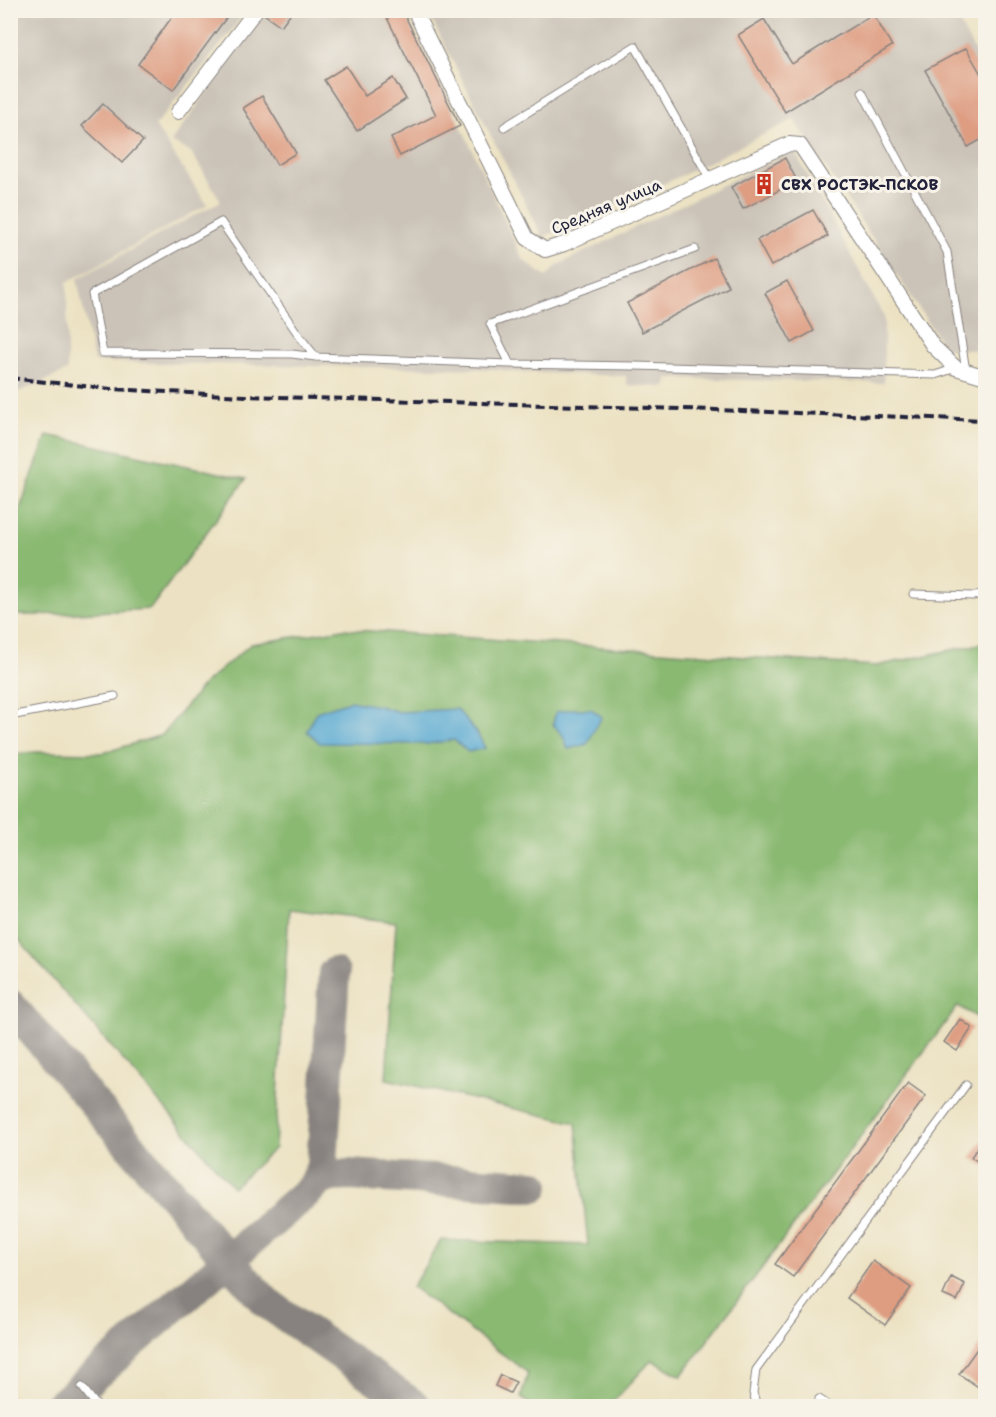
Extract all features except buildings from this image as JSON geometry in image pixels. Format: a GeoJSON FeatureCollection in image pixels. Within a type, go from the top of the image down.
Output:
{"type":"FeatureCollection","features":[{"type":"Feature","properties":{"kind":"street"},"geometry":{"type":"LineString","coordinates":[[178,112],[256,10]]}},
{"type":"Feature","properties":{"kind":"street","name":"Средняя улица"},"geometry":{"type":"LineString","coordinates":[[414,10],[527,238],[545,250],[564,244],[789,144],[800,145],[933,346],[961,370]]}},
{"type":"Feature","properties":{"kind":"street"},"geometry":{"type":"LineString","coordinates":[[961,370],[986,377]]}},
{"type":"Feature","properties":{"kind":"lane"},"geometry":{"type":"LineString","coordinates":[[504,127],[634,46],[710,179]]}},
{"type":"Feature","properties":{"kind":"lane"},"geometry":{"type":"LineString","coordinates":[[316,357],[221,222],[92,294],[102,352],[292,354],[316,357],[510,364],[935,375],[961,370],[947,252],[862,92]]}},
{"type":"Feature","properties":{"kind":"lane"},"geometry":{"type":"LineString","coordinates":[[510,364],[490,324],[695,249]]}},
{"type":"Feature","properties":{"kind":"lane"},"geometry":{"type":"LineString","coordinates":[[913,594],[973,596],[986,593]]}},
{"type":"Feature","properties":{"kind":"lane"},"geometry":{"type":"LineString","coordinates":[[10,716],[115,696]]}},
{"type":"Feature","properties":{"kind":"lane"},"geometry":{"type":"LineString","coordinates":[[757,1407],[753,1393],[756,1370],[966,1085]]}},
{"type":"Feature","properties":{"kind":"lane"},"geometry":{"type":"LineString","coordinates":[[82,1387],[97,1407]]}},
{"type":"Feature","properties":{"kind":"lane"},"geometry":{"type":"LineString","coordinates":[[819,1399],[830,1407]]}},
{"type":"Feature","properties":{"kind":"shaded area"},"geometry":{"type":"Polygon","coordinates":[[[11,11],[247,11],[155,126],[207,205],[67,282],[67,371],[11,395],[11,11]]]}},
{"type":"Feature","properties":{"kind":"shaded area"},"geometry":{"type":"Polygon","coordinates":[[[265,11],[404,11],[464,132],[523,260],[546,277],[558,265],[794,150],[884,317],[884,383],[667,378],[666,387],[627,385],[626,376],[511,372],[499,369],[94,362],[77,279],[221,201],[191,152],[171,142],[265,11]]]}},
{"type":"Feature","properties":{"kind":"shaded area"},"geometry":{"type":"Polygon","coordinates":[[[427,11],[953,11],[985,71],[985,351],[945,348],[794,119],[685,174],[543,237],[427,11]]]}},
{"type":"Feature","properties":{"kind":"green space"},"geometry":{"type":"Polygon","coordinates":[[[47,435],[246,479],[150,609],[11,615],[11,533],[47,435]]]}},
{"type":"Feature","properties":{"kind":"green space"},"geometry":{"type":"Polygon","coordinates":[[[343,629],[876,666],[985,643],[985,1022],[958,1006],[681,1376],[652,1360],[609,1406],[531,1406],[521,1397],[528,1373],[412,1287],[441,1240],[588,1245],[576,1123],[386,1079],[396,922],[289,909],[275,1148],[233,1187],[11,931],[10,755],[36,752],[103,753],[162,735],[204,684],[251,644],[343,629]]]}},
{"type":"Feature","properties":{"kind":"water"},"geometry":{"type":"Polygon","coordinates":[[[349,701],[399,712],[457,709],[478,735],[485,748],[468,752],[454,740],[427,744],[320,743],[307,731],[316,712],[349,701]]]}},
{"type":"Feature","properties":{"kind":"water"},"geometry":{"type":"Polygon","coordinates":[[[591,709],[602,717],[587,744],[568,749],[563,736],[553,724],[556,712],[591,709]]]}},
{"type":"Feature","properties":{"kind":"taxiway"},"geometry":{"type":"LineString","coordinates":[[313,1187],[322,1165],[334,973]]}},
{"type":"Feature","properties":{"kind":"taxiway"},"geometry":{"type":"LineString","coordinates":[[10,1005],[267,1303],[415,1406]]}},
{"type":"Feature","properties":{"kind":"taxiway"},"geometry":{"type":"LineString","coordinates":[[59,1406],[321,1180],[331,1176],[350,1175],[534,1186]]}},
{"type":"Feature","properties":{"kind":"railway"},"geometry":{"type":"LineString","coordinates":[[10,378],[111,389],[246,396],[986,420]]}},
{"type":"Feature","properties":{"kind":"place","name":"СВХ РОСТЭК-ПСКОВ"},"geometry":{"type":"Point","coordinates":[764,184]}}]}
